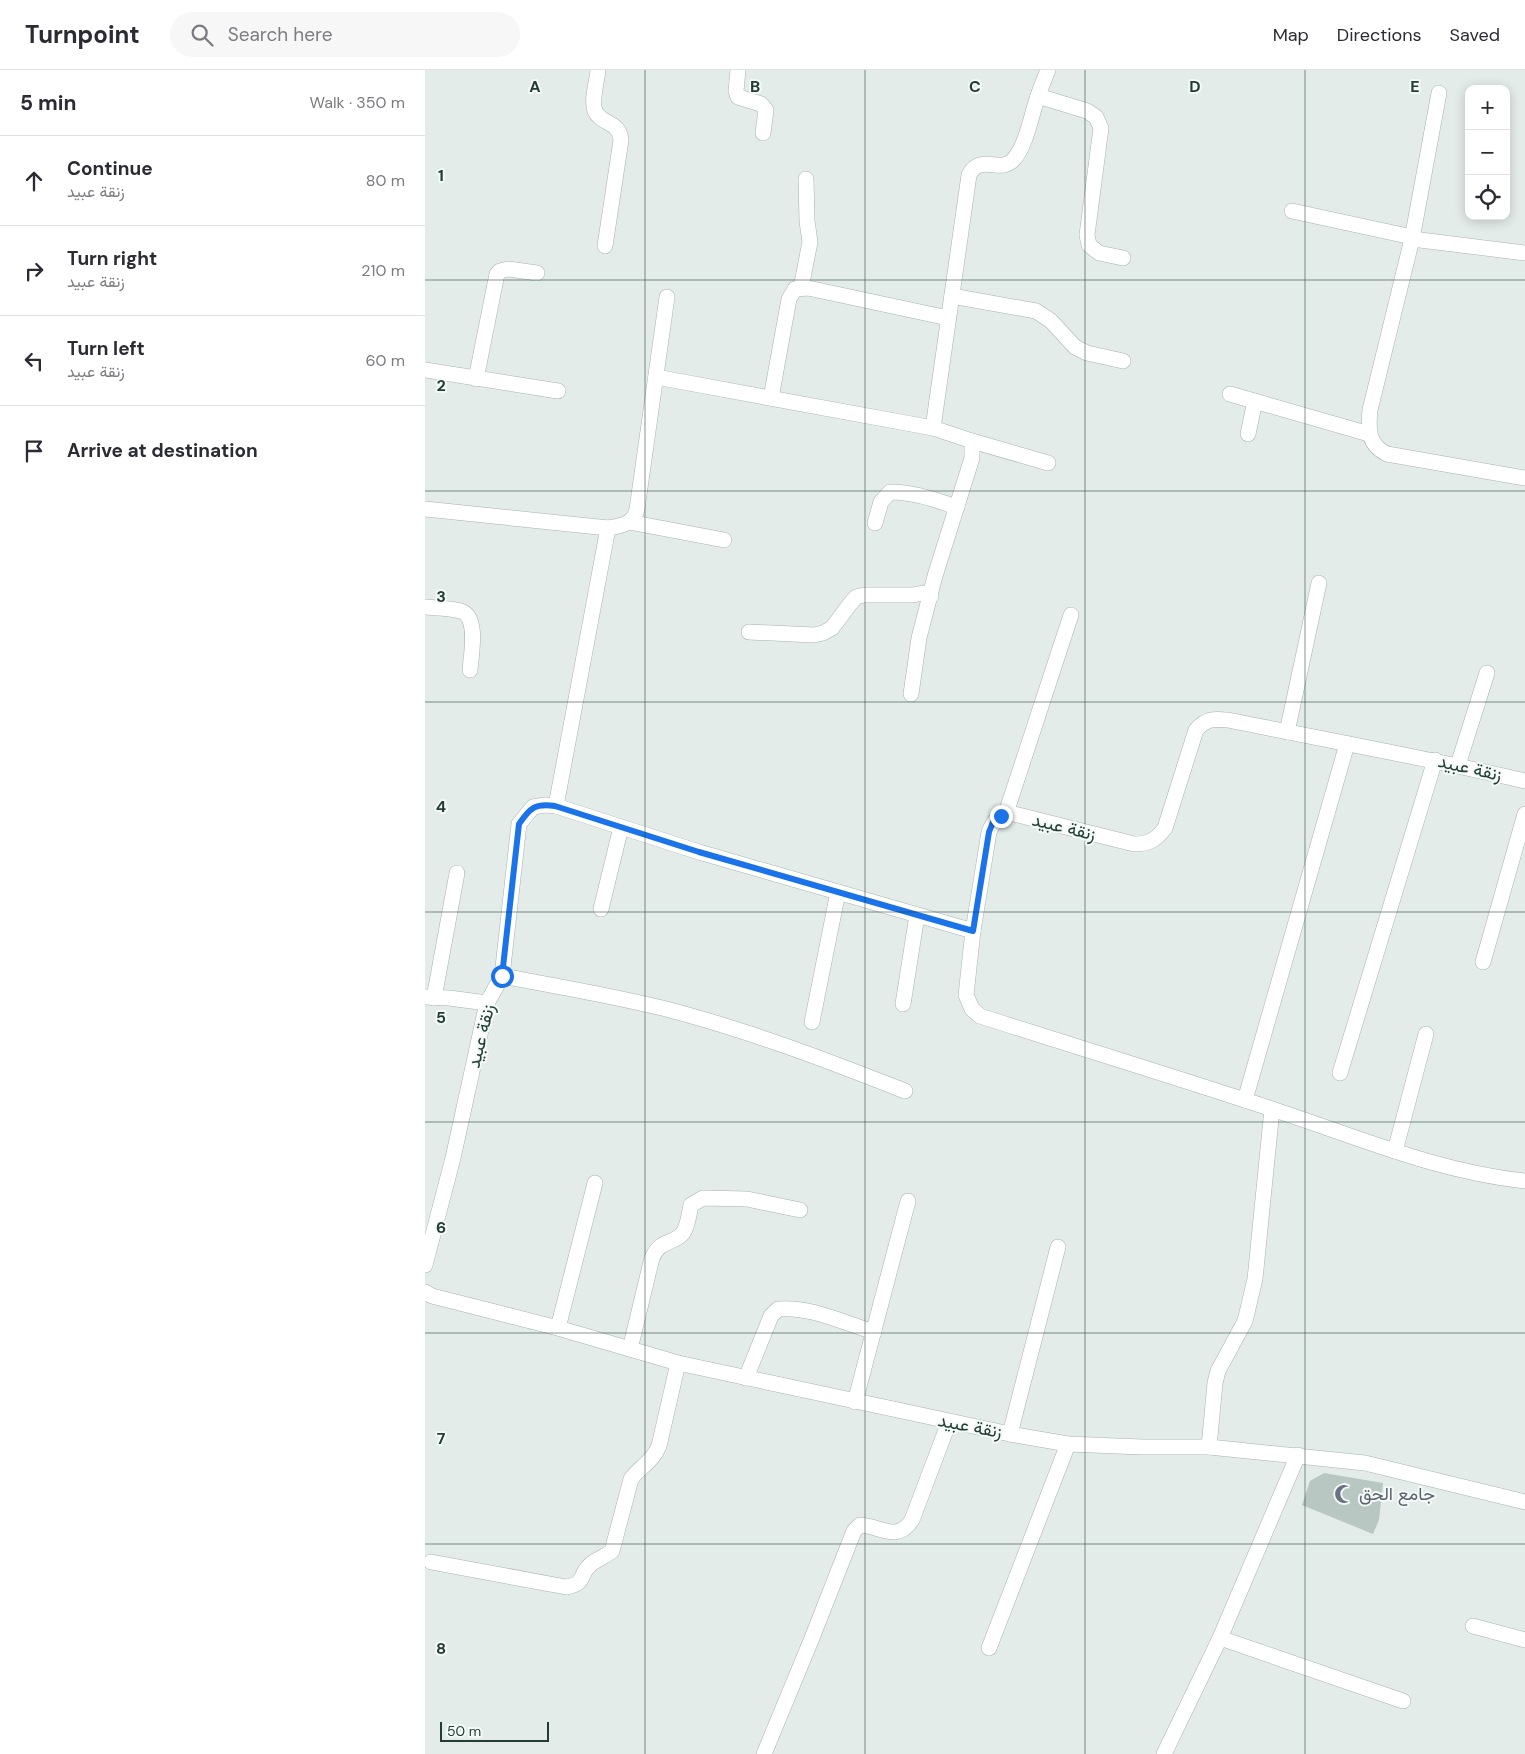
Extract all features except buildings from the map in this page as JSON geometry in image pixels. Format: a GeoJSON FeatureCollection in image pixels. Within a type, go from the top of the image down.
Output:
{"type":"FeatureCollection","features":[{"type":"Feature","properties":{"kind":"street"},"geometry":{"type":"LineString","coordinates":[[598,70],[594,102],[595,110],[598,116],[616,127],[620,133],[621,140],[605,246]]}},
{"type":"Feature","properties":{"kind":"street"},"geometry":{"type":"LineString","coordinates":[[738,70],[736,91],[738,96],[761,104],[767,110],[763,133]]}},
{"type":"Feature","properties":{"kind":"street"},"geometry":{"type":"LineString","coordinates":[[933,428],[969,175],[979,165],[1005,165],[1014,160],[1021,148],[1048,70]]}},
{"type":"Feature","properties":{"kind":"street"},"geometry":{"type":"LineString","coordinates":[[1439,93],[1412,238],[1370,410],[1369,434],[1377,449],[1387,454],[1525,478]]}},
{"type":"Feature","properties":{"kind":"street"},"geometry":{"type":"LineString","coordinates":[[1038,96],[1087,111],[1096,117],[1101,128],[1087,235],[1089,246],[1099,253],[1123,258]]}},
{"type":"Feature","properties":{"kind":"street"},"geometry":{"type":"LineString","coordinates":[[801,288],[810,242],[805,180]]}},
{"type":"Feature","properties":{"kind":"street"},"geometry":{"type":"LineString","coordinates":[[1292,211],[1412,238],[1525,253]]}},
{"type":"Feature","properties":{"kind":"street"},"geometry":{"type":"LineString","coordinates":[[476,379],[497,274],[509,268],[537,273]]}},
{"type":"Feature","properties":{"kind":"street"},"geometry":{"type":"LineString","coordinates":[[771,398],[789,299],[795,289],[801,288],[949,318]]}},
{"type":"Feature","properties":{"kind":"street"},"geometry":{"type":"LineString","coordinates":[[425,509],[608,528],[623,525],[633,519],[637,509],[667,296]]}},
{"type":"Feature","properties":{"kind":"street"},"geometry":{"type":"LineString","coordinates":[[951,296],[1036,311],[1051,321],[1075,347],[1087,353],[1123,360]]}},
{"type":"Feature","properties":{"kind":"street"},"geometry":{"type":"LineString","coordinates":[[425,370],[558,392]]}},
{"type":"Feature","properties":{"kind":"street"},"geometry":{"type":"LineString","coordinates":[[656,377],[933,428],[1048,463]]}},
{"type":"Feature","properties":{"kind":"street"},"geometry":{"type":"LineString","coordinates":[[1230,394],[1369,434]]}},
{"type":"Feature","properties":{"kind":"street"},"geometry":{"type":"LineString","coordinates":[[1248,434],[1255,401]]}},
{"type":"Feature","properties":{"kind":"street"},"geometry":{"type":"LineString","coordinates":[[911,694],[919,638],[935,576],[972,458],[972,441]]}},
{"type":"Feature","properties":{"kind":"street"},"geometry":{"type":"LineString","coordinates":[[875,522],[881,502],[890,492],[902,492],[927,497],[957,507]]}},
{"type":"Feature","properties":{"kind":"street"},"geometry":{"type":"LineString","coordinates":[[629,522],[724,540]]}},
{"type":"Feature","properties":{"kind":"street"},"geometry":{"type":"LineString","coordinates":[[555,806],[608,528]]}},
{"type":"Feature","properties":{"kind":"street"},"geometry":{"type":"LineString","coordinates":[[1287,732],[1319,582]]}},
{"type":"Feature","properties":{"kind":"street"},"geometry":{"type":"LineString","coordinates":[[749,632],[814,635],[832,628],[856,598],[864,594],[913,595],[923,593],[931,596]]}},
{"type":"Feature","properties":{"kind":"street"},"geometry":{"type":"LineString","coordinates":[[425,607],[462,611],[469,618],[473,628],[470,670]]}},
{"type":"Feature","properties":{"kind":"street"},"geometry":{"type":"LineString","coordinates":[[1071,615],[1006,813],[996,819],[989,832],[973,931],[966,996],[972,1009],[980,1016],[1245,1100],[1395,1151],[1459,1170],[1525,1181]]}},
{"type":"Feature","properties":{"kind":"street"},"geometry":{"type":"LineString","coordinates":[[1458,765],[1487,673]]}},
{"type":"Feature","properties":{"kind":"street","name":"زنقة عبيد"},"geometry":{"type":"LineString","coordinates":[[1006,813],[1134,844],[1146,844],[1159,837],[1165,828],[1191,740],[1203,722],[1211,719],[1229,720],[1435,760],[1525,781]]}},
{"type":"Feature","properties":{"kind":"street"},"geometry":{"type":"LineString","coordinates":[[1245,1100],[1347,744]]}},
{"type":"Feature","properties":{"kind":"street"},"geometry":{"type":"LineString","coordinates":[[1340,1073],[1435,760]]}},
{"type":"Feature","properties":{"kind":"street","name":"زنقة عبيد"},"geometry":{"type":"LineString","coordinates":[[425,1266],[453,1158],[487,1003],[502,976],[519,824],[533,807],[555,806],[699,852],[973,931]]}},
{"type":"Feature","properties":{"kind":"street"},"geometry":{"type":"LineString","coordinates":[[1483,962],[1525,814]]}},
{"type":"Feature","properties":{"kind":"street"},"geometry":{"type":"LineString","coordinates":[[601,909],[621,827]]}},
{"type":"Feature","properties":{"kind":"street"},"geometry":{"type":"LineString","coordinates":[[457,873],[430,997],[487,1003]]}},
{"type":"Feature","properties":{"kind":"street"},"geometry":{"type":"LineString","coordinates":[[812,1022],[838,892]]}},
{"type":"Feature","properties":{"kind":"street"},"geometry":{"type":"LineString","coordinates":[[903,1004],[917,915]]}},
{"type":"Feature","properties":{"kind":"street"},"geometry":{"type":"LineString","coordinates":[[502,976],[608,996],[663,1009],[809,1054],[905,1091]]}},
{"type":"Feature","properties":{"kind":"street"},"geometry":{"type":"LineString","coordinates":[[1395,1151],[1426,1034]]}},
{"type":"Feature","properties":{"kind":"street"},"geometry":{"type":"LineString","coordinates":[[1209,1447],[1215,1383],[1218,1371],[1245,1321],[1255,1279],[1272,1109]]}},
{"type":"Feature","properties":{"kind":"street"},"geometry":{"type":"LineString","coordinates":[[558,1328],[595,1183]]}},
{"type":"Feature","properties":{"kind":"street"},"geometry":{"type":"LineString","coordinates":[[630,1350],[652,1258],[659,1246],[677,1238],[684,1232],[691,1205],[703,1198],[747,1199],[800,1210]]}},
{"type":"Feature","properties":{"kind":"street"},"geometry":{"type":"LineString","coordinates":[[855,1402],[909,1201]]}},
{"type":"Feature","properties":{"kind":"street"},"geometry":{"type":"LineString","coordinates":[[1009,1434],[1058,1247]]}},
{"type":"Feature","properties":{"kind":"street","name":"زنقة عبيد"},"geometry":{"type":"LineString","coordinates":[[425,1292],[432,1296],[558,1328],[678,1363],[1009,1434],[1068,1444],[1209,1447],[1365,1463],[1525,1502]]}},
{"type":"Feature","properties":{"kind":"street"},"geometry":{"type":"LineString","coordinates":[[746,1378],[771,1316],[777,1309],[787,1308],[807,1311],[874,1332]]}},
{"type":"Feature","properties":{"kind":"street"},"geometry":{"type":"LineString","coordinates":[[431,1562],[566,1587],[573,1586],[579,1582],[590,1565],[606,1557],[612,1551],[631,1479],[637,1470],[647,1464],[656,1454],[678,1363]]}},
{"type":"Feature","properties":{"kind":"street"},"geometry":{"type":"LineString","coordinates":[[764,1754],[854,1531],[860,1525],[893,1532],[902,1532],[908,1527],[949,1422]]}},
{"type":"Feature","properties":{"kind":"street"},"geometry":{"type":"LineString","coordinates":[[989,1648],[1068,1444]]}},
{"type":"Feature","properties":{"kind":"street"},"geometry":{"type":"LineString","coordinates":[[1164,1754],[1221,1638],[1298,1455]]}},
{"type":"Feature","properties":{"kind":"street"},"geometry":{"type":"LineString","coordinates":[[1473,1626],[1525,1640]]}},
{"type":"Feature","properties":{"kind":"street"},"geometry":{"type":"LineString","coordinates":[[1221,1638],[1403,1701]]}},
{"type":"Feature","properties":{"kind":"place","name":"جامع الحق"},"geometry":{"type":"Point","coordinates":[1344,1494]}},
{"type":"Feature","properties":{"kind":"route"},"geometry":{"type":"LineString","coordinates":[[502,976],[519,824],[533,807],[555,806],[699,852],[973,931],[989,832],[993,822],[1001,816]]}}]}
